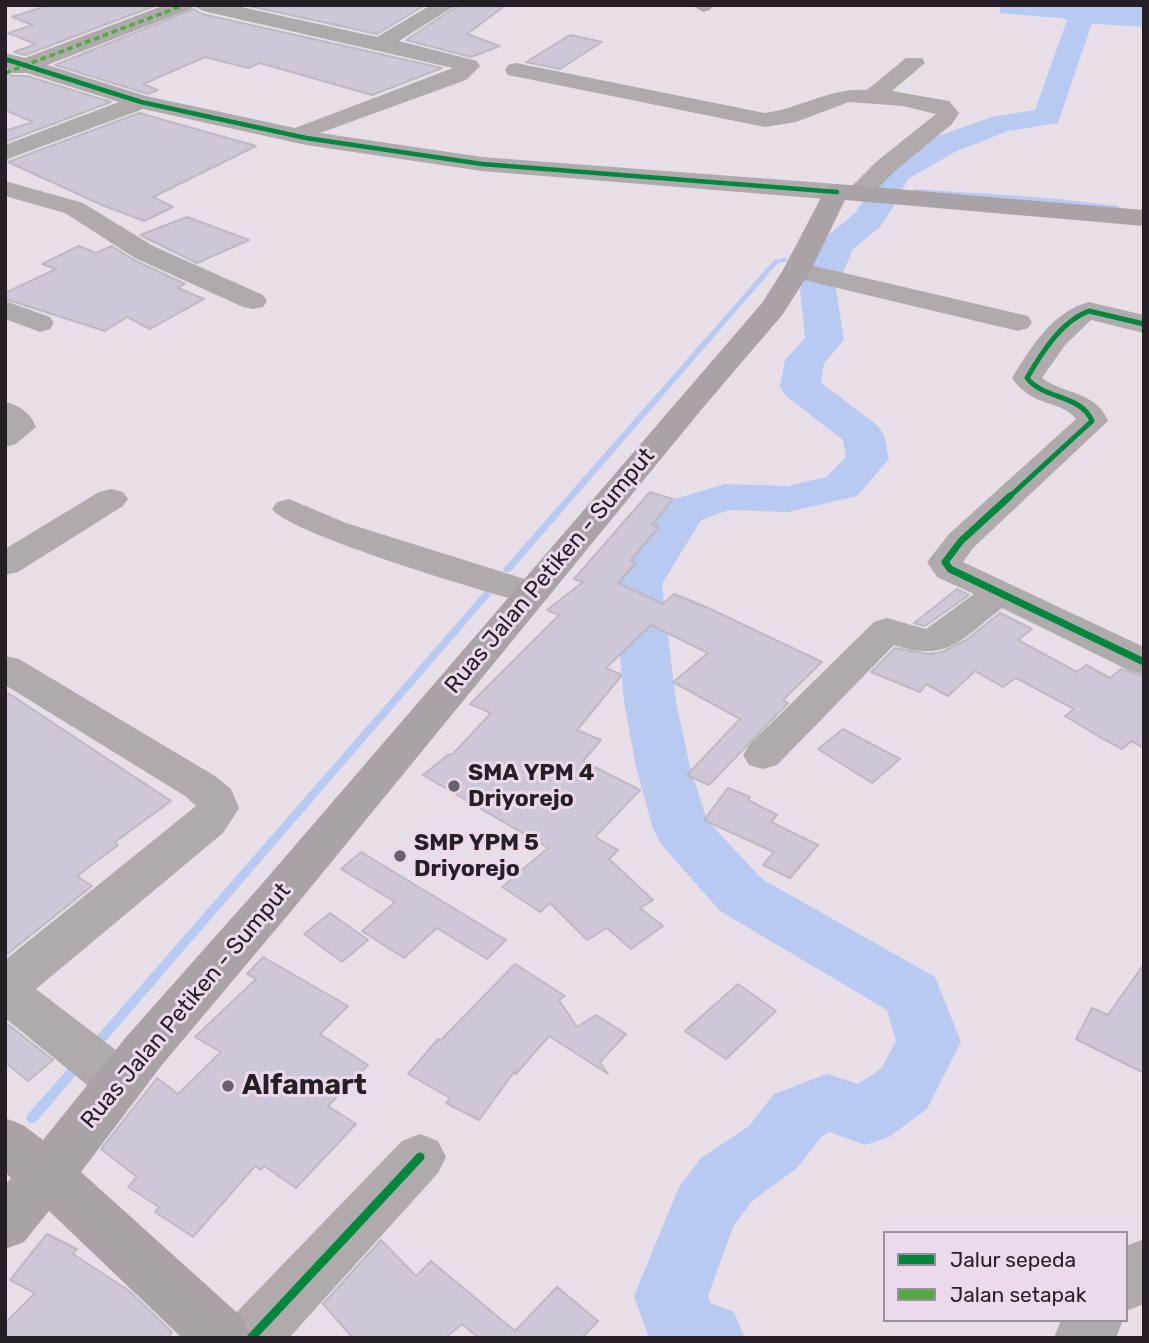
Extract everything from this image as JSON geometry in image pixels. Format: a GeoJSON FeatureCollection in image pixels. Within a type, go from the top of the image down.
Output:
{"type":"FeatureCollection","features":[{"type":"Feature","properties":{"kind":"main road"},"geometry":{"type":"LineString","coordinates":[[848,193],[1144,218]]}},
{"type":"Feature","properties":{"kind":"main road","name":"Ruas Jalan Petiken - Sumput"},"geometry":{"type":"LineString","coordinates":[[5,1224],[144,1051],[805,272],[848,193]]}},
{"type":"Feature","properties":{"kind":"main road"},"geometry":{"type":"LineString","coordinates":[[5,1141],[47,1175],[223,1338]]}},
{"type":"Feature","properties":{"kind":"street"},"geometry":{"type":"LineString","coordinates":[[5,74],[184,5]]}},
{"type":"Feature","properties":{"kind":"street"},"geometry":{"type":"LineString","coordinates":[[380,44],[446,5]]}},
{"type":"Feature","properties":{"kind":"street"},"geometry":{"type":"LineString","coordinates":[[220,7],[454,60],[468,66],[458,75],[350,113],[307,130],[301,135]]}},
{"type":"Feature","properties":{"kind":"street"},"geometry":{"type":"LineString","coordinates":[[5,58],[141,102],[301,135],[482,164],[848,193],[886,166],[948,113],[941,106],[874,95],[848,95],[788,117],[765,120],[516,70]]}},
{"type":"Feature","properties":{"kind":"street"},"geometry":{"type":"LineString","coordinates":[[874,95],[914,63]]}},
{"type":"Feature","properties":{"kind":"street"},"geometry":{"type":"LineString","coordinates":[[5,153],[141,102]]}},
{"type":"Feature","properties":{"kind":"street"},"geometry":{"type":"LineString","coordinates":[[5,188],[74,208],[144,252],[253,301]]}},
{"type":"Feature","properties":{"kind":"street"},"geometry":{"type":"LineString","coordinates":[[805,272],[1018,322]]}},
{"type":"Feature","properties":{"kind":"street"},"geometry":{"type":"LineString","coordinates":[[5,309],[40,323]]}},
{"type":"Feature","properties":{"kind":"street"},"geometry":{"type":"LineString","coordinates":[[1144,324],[1096,312],[1082,312],[1070,320],[1027,378],[1029,383],[1085,409],[1091,415],[1092,421],[961,541],[945,562],[950,569],[1144,662]]}},
{"type":"Feature","properties":{"kind":"street"},"geometry":{"type":"LineString","coordinates":[[5,411],[18,421],[20,427],[13,435],[5,437]]}},
{"type":"Feature","properties":{"kind":"street"},"geometry":{"type":"LineString","coordinates":[[5,564],[111,499]]}},
{"type":"Feature","properties":{"kind":"street"},"geometry":{"type":"LineString","coordinates":[[289,509],[334,530],[531,593]]}},
{"type":"Feature","properties":{"kind":"street"},"geometry":{"type":"LineString","coordinates":[[763,755],[887,631],[920,641],[934,641],[1001,592]]}},
{"type":"Feature","properties":{"kind":"street"},"geometry":{"type":"LineString","coordinates":[[5,668],[200,786],[216,800],[218,808],[208,822],[5,989],[120,1082]]}},
{"type":"Feature","properties":{"kind":"street"},"geometry":{"type":"LineString","coordinates":[[251,1338],[420,1157]]}},
{"type":"Feature","properties":{"kind":"street"},"geometry":{"type":"LineString","coordinates":[[1128,1283],[1144,1265]]}},
{"type":"Feature","properties":{"kind":"street"},"geometry":{"type":"LineString","coordinates":[[1082,1338],[1094,1322]]}},
{"type":"Feature","properties":{"kind":"water"},"geometry":{"type":"Polygon","coordinates":[[[1001,5],[1144,5],[1144,27],[1079,23],[1060,18],[999,13],[1001,5]]]}},
{"type":"Feature","properties":{"kind":"building"},"geometry":{"type":"Polygon","coordinates":[[[49,5],[157,5],[25,55],[14,52],[36,44],[8,33],[33,25],[12,17],[49,5]]]}},
{"type":"Feature","properties":{"kind":"building"},"geometry":{"type":"Polygon","coordinates":[[[245,5],[425,5],[377,34],[245,5]]]}},
{"type":"Feature","properties":{"kind":"building"},"geometry":{"type":"Polygon","coordinates":[[[459,5],[506,5],[467,34],[500,46],[471,57],[406,40],[459,5]]]}},
{"type":"Feature","properties":{"kind":"building"},"geometry":{"type":"Polygon","coordinates":[[[194,9],[202,14],[442,68],[372,95],[260,63],[248,68],[205,57],[143,84],[158,90],[148,94],[55,65],[194,9]]]}},
{"type":"Feature","properties":{"kind":"building"},"geometry":{"type":"Polygon","coordinates":[[[570,35],[602,42],[560,69],[526,62],[570,35]]]}},
{"type":"Feature","properties":{"kind":"building"},"geometry":{"type":"Polygon","coordinates":[[[5,70],[12,76],[27,76],[111,102],[5,142],[5,131],[33,122],[5,110],[5,70]]]}},
{"type":"Feature","properties":{"kind":"building"},"geometry":{"type":"Polygon","coordinates":[[[139,113],[256,146],[153,197],[173,207],[144,221],[8,162],[139,113]]]}},
{"type":"Feature","properties":{"kind":"building"},"geometry":{"type":"Polygon","coordinates":[[[187,217],[249,240],[197,263],[140,235],[187,217]]]}},
{"type":"Feature","properties":{"kind":"building"},"geometry":{"type":"Polygon","coordinates":[[[79,246],[96,253],[112,246],[134,260],[185,284],[178,288],[204,299],[150,329],[127,317],[105,331],[5,299],[5,293],[56,269],[42,264],[79,246]]]}},
{"type":"Feature","properties":{"kind":"building"},"geometry":{"type":"Polygon","coordinates":[[[650,492],[673,499],[652,525],[659,527],[630,561],[636,563],[618,583],[663,604],[674,594],[822,662],[783,700],[788,703],[709,785],[687,775],[740,719],[673,682],[708,653],[651,625],[606,668],[622,675],[577,730],[601,740],[583,761],[640,790],[595,837],[618,850],[609,859],[653,900],[640,908],[663,926],[631,949],[607,928],[587,940],[550,903],[540,912],[502,887],[548,848],[423,775],[449,754],[452,755],[491,713],[470,704],[559,615],[547,610],[583,582],[574,579],[650,492]]]}},
{"type":"Feature","properties":{"kind":"building"},"geometry":{"type":"Polygon","coordinates":[[[957,589],[969,595],[925,626],[914,623],[957,589]]]}},
{"type":"Feature","properties":{"kind":"building"},"geometry":{"type":"Polygon","coordinates":[[[1000,613],[1032,629],[1018,640],[1077,672],[1086,665],[1110,678],[1121,669],[1144,676],[1144,748],[1131,741],[1122,749],[1098,736],[1065,716],[1074,709],[1016,678],[1003,687],[975,671],[948,696],[926,684],[920,692],[871,672],[895,648],[928,654],[942,652],[966,640],[1000,613]]]}},
{"type":"Feature","properties":{"kind":"building"},"geometry":{"type":"Polygon","coordinates":[[[5,691],[171,801],[115,842],[118,845],[77,876],[92,886],[5,956],[5,691]]]}},
{"type":"Feature","properties":{"kind":"building"},"geometry":{"type":"Polygon","coordinates":[[[843,729],[900,759],[872,783],[818,749],[843,729]]]}},
{"type":"Feature","properties":{"kind":"building"},"geometry":{"type":"Polygon","coordinates":[[[728,788],[750,797],[748,800],[777,815],[771,822],[818,845],[790,878],[763,865],[774,852],[704,820],[728,788]]]}},
{"type":"Feature","properties":{"kind":"building"},"geometry":{"type":"Polygon","coordinates":[[[361,852],[506,940],[487,959],[437,928],[404,958],[362,931],[395,902],[341,869],[361,852]]]}},
{"type":"Feature","properties":{"kind":"building"},"geometry":{"type":"Polygon","coordinates":[[[330,913],[368,940],[342,962],[304,934],[330,913]]]}},
{"type":"Feature","properties":{"kind":"building"},"geometry":{"type":"Polygon","coordinates":[[[263,957],[348,1006],[320,1034],[368,1065],[328,1106],[356,1124],[296,1188],[264,1166],[261,1170],[255,1166],[193,1237],[155,1212],[159,1207],[128,1187],[137,1177],[101,1149],[157,1078],[178,1094],[221,1052],[195,1037],[256,979],[247,974],[263,957]]]}},
{"type":"Feature","properties":{"kind":"building"},"geometry":{"type":"Polygon","coordinates":[[[515,964],[565,996],[559,1000],[577,1027],[596,1015],[626,1034],[600,1062],[608,1074],[549,1036],[516,1074],[514,1072],[479,1120],[446,1103],[450,1098],[408,1074],[438,1039],[440,1041],[515,964]]]}},
{"type":"Feature","properties":{"kind":"building"},"geometry":{"type":"Polygon","coordinates":[[[1144,964],[1144,1073],[1076,1039],[1092,1008],[1108,1015],[1144,964]]]}},
{"type":"Feature","properties":{"kind":"building"},"geometry":{"type":"Polygon","coordinates":[[[738,984],[776,1011],[726,1059],[685,1031],[738,984]]]}},
{"type":"Feature","properties":{"kind":"building"},"geometry":{"type":"Polygon","coordinates":[[[5,1022],[53,1060],[28,1081],[5,1062],[5,1022]]]}},
{"type":"Feature","properties":{"kind":"building"},"geometry":{"type":"Polygon","coordinates":[[[47,1234],[77,1249],[73,1254],[128,1290],[172,1332],[168,1338],[5,1338],[5,1323],[35,1293],[10,1280],[47,1234]]]}},
{"type":"Feature","properties":{"kind":"building"},"geometry":{"type":"Polygon","coordinates":[[[381,1240],[416,1276],[431,1261],[515,1331],[557,1287],[598,1321],[582,1338],[479,1338],[462,1324],[445,1338],[353,1338],[323,1304],[381,1240]]]}},
{"type":"Feature","properties":{"kind":"waterway"},"geometry":{"type":"LineString","coordinates":[[886,190],[895,173],[944,145],[1002,123],[1047,117],[1079,23]]}},
{"type":"Feature","properties":{"kind":"waterway"},"geometry":{"type":"LineString","coordinates":[[916,191],[1048,200],[1118,208]]}},
{"type":"Feature","properties":{"kind":"waterway"},"geometry":{"type":"LineString","coordinates":[[707,1338],[682,1328],[671,1296],[704,1210],[726,1180],[773,1147],[798,1115],[827,1103],[865,1116],[904,1089],[929,1042],[913,995],[741,895],[681,829],[663,767],[650,702],[638,584],[684,511],[725,497],[788,499],[841,487],[868,459],[863,435],[800,387],[805,360],[825,340],[818,289],[838,244],[868,220],[880,201]]}},
{"type":"Feature","properties":{"kind":"waterway"},"geometry":{"type":"LineString","coordinates":[[823,253],[835,252]]}},
{"type":"Feature","properties":{"kind":"waterway"},"geometry":{"type":"LineString","coordinates":[[507,570],[776,261],[785,260]]}},
{"type":"Feature","properties":{"kind":"waterway"},"geometry":{"type":"LineString","coordinates":[[93,1048],[487,594]]}},
{"type":"Feature","properties":{"kind":"waterway"},"geometry":{"type":"LineString","coordinates":[[32,1118],[79,1064]]}},
{"type":"Feature","properties":{"kind":"marked path"},"geometry":{"type":"LineString","coordinates":[[5,73],[184,5]]}},
{"type":"Feature","properties":{"kind":"cycle path"},"geometry":{"type":"LineString","coordinates":[[5,59],[141,102],[306,138],[482,164],[837,192]]}},
{"type":"Feature","properties":{"kind":"cycle path"},"geometry":{"type":"LineString","coordinates":[[1144,324],[1089,311],[1072,320],[1054,338],[1027,378],[1041,391],[1082,407],[1089,413],[1092,421],[961,541],[945,562],[950,569],[1144,662]]}},
{"type":"Feature","properties":{"kind":"cycle path"},"geometry":{"type":"LineString","coordinates":[[251,1338],[420,1157]]}},
{"type":"Feature","properties":{"kind":"place","name":"SMA YPM 4 Driyorejo"},"geometry":{"type":"Point","coordinates":[454,786]}},
{"type":"Feature","properties":{"kind":"place","name":"SMP YPM 5 Driyorejo"},"geometry":{"type":"Point","coordinates":[400,856]}},
{"type":"Feature","properties":{"kind":"place","name":"Alfamart"},"geometry":{"type":"Point","coordinates":[228,1086]}}]}
